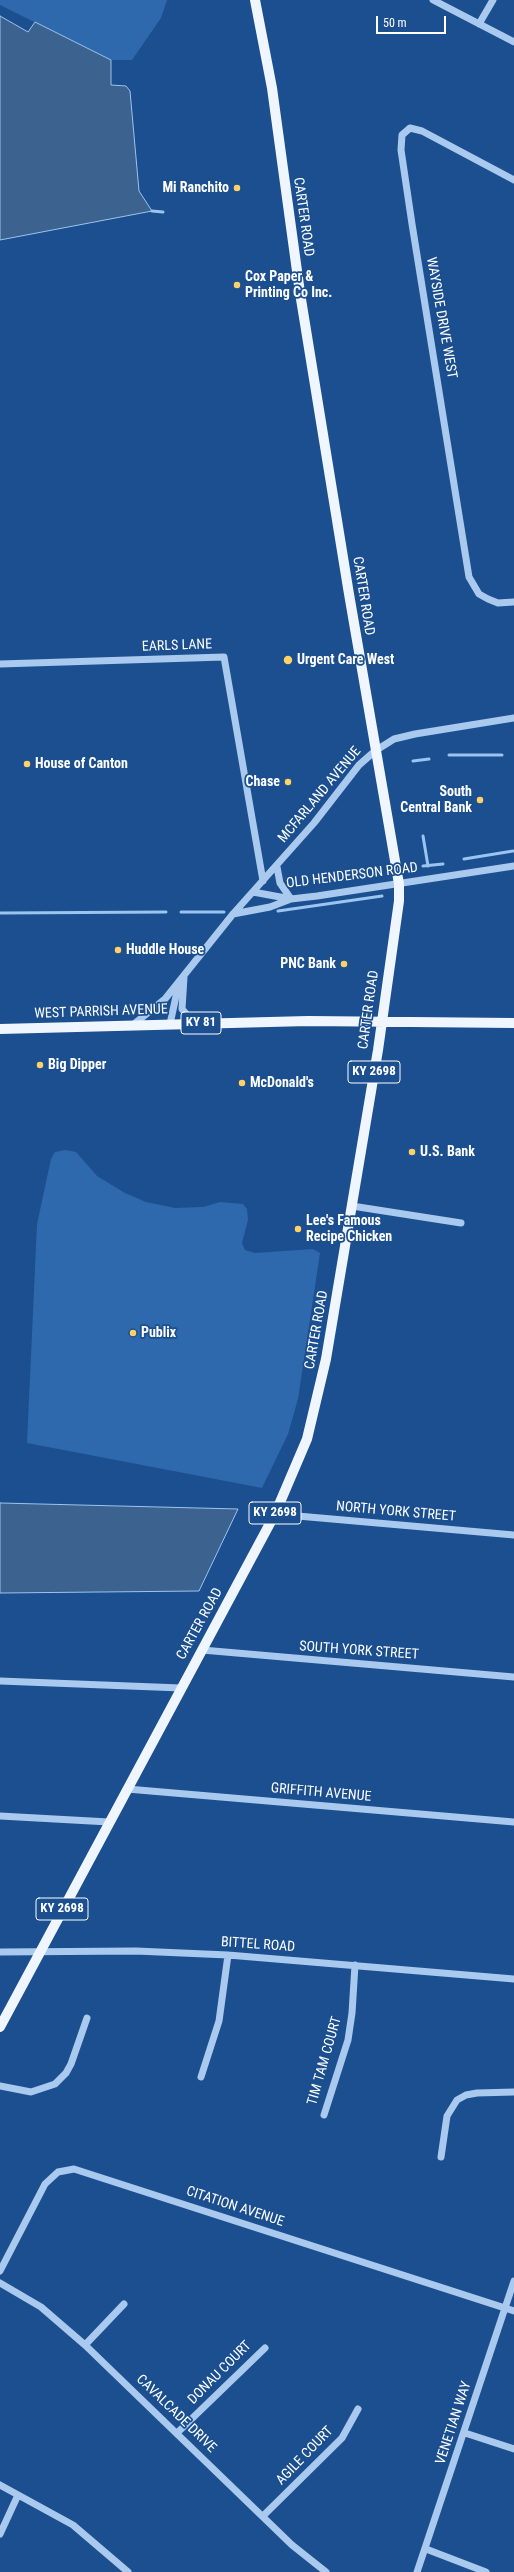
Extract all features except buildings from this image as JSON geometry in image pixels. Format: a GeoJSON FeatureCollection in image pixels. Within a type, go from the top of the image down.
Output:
{"type":"FeatureCollection","features":[{"type":"Feature","properties":{"kind":"main road","name":"CARTER ROAD"},"geometry":{"type":"LineString","coordinates":[[0,2027],[275,1514],[298,1462],[317,1403],[352,1206],[399,901],[399,884],[374,751],[300,294],[272,88],[255,0]]}},
{"type":"Feature","properties":{"kind":"main road","name":"WEST PARRISH AVENUE"},"geometry":{"type":"LineString","coordinates":[[0,1029],[194,1023],[381,1021],[514,1023]]}},
{"type":"Feature","properties":{"kind":"street"},"geometry":{"type":"LineString","coordinates":[[433,0],[514,42]]}},
{"type":"Feature","properties":{"kind":"street"},"geometry":{"type":"LineString","coordinates":[[479,24],[493,0]]}},
{"type":"Feature","properties":{"kind":"street","name":"WAYSIDE DRIVE WEST"},"geometry":{"type":"LineString","coordinates":[[514,180],[422,130],[410,128],[402,135],[401,150],[411,217],[469,577],[479,594],[488,600],[498,603],[514,602]]}},
{"type":"Feature","properties":{"kind":"street","name":"EARLS LANE"},"geometry":{"type":"LineString","coordinates":[[0,664],[224,657],[263,881]]}},
{"type":"Feature","properties":{"kind":"street","name":"MCFARLAND AVENUE"},"geometry":{"type":"LineString","coordinates":[[253,892],[277,866],[359,765],[374,751],[394,739],[415,734],[514,718]]}},
{"type":"Feature","properties":{"kind":"street"},"geometry":{"type":"LineString","coordinates":[[233,914],[270,907],[291,898],[280,883],[277,866]]}},
{"type":"Feature","properties":{"kind":"street","name":"OLD HENDERSON ROAD"},"geometry":{"type":"LineString","coordinates":[[253,892],[291,898],[399,884],[514,866]]}},
{"type":"Feature","properties":{"kind":"street"},"geometry":{"type":"LineString","coordinates":[[134,1025],[154,1010],[184,977],[233,914],[253,892]]}},
{"type":"Feature","properties":{"kind":"street"},"geometry":{"type":"LineString","coordinates":[[184,977],[182,1009],[194,1023]]}},
{"type":"Feature","properties":{"kind":"street"},"geometry":{"type":"LineString","coordinates":[[170,1024],[176,991],[184,977]]}},
{"type":"Feature","properties":{"kind":"street"},"geometry":{"type":"LineString","coordinates":[[352,1206],[461,1223]]}},
{"type":"Feature","properties":{"kind":"street","name":"NORTH YORK STREET"},"geometry":{"type":"LineString","coordinates":[[275,1514],[514,1535]]}},
{"type":"Feature","properties":{"kind":"street","name":"SOUTH YORK STREET"},"geometry":{"type":"LineString","coordinates":[[202,1650],[514,1677]]}},
{"type":"Feature","properties":{"kind":"street"},"geometry":{"type":"LineString","coordinates":[[0,1681],[181,1688]]}},
{"type":"Feature","properties":{"kind":"street","name":"GRIFFITH AVENUE"},"geometry":{"type":"LineString","coordinates":[[127,1789],[514,1822]]}},
{"type":"Feature","properties":{"kind":"street"},"geometry":{"type":"LineString","coordinates":[[0,1816],[109,1822]]}},
{"type":"Feature","properties":{"kind":"street","name":"BITTEL ROAD"},"geometry":{"type":"LineString","coordinates":[[0,1952],[136,1951],[228,1955],[514,1979]]}},
{"type":"Feature","properties":{"kind":"street"},"geometry":{"type":"LineString","coordinates":[[202,2077],[219,2021],[228,1955]]}},
{"type":"Feature","properties":{"kind":"street","name":"TIM TAM COURT"},"geometry":{"type":"LineString","coordinates":[[324,2115],[348,2040],[355,1965]]}},
{"type":"Feature","properties":{"kind":"street"},"geometry":{"type":"LineString","coordinates":[[0,2086],[31,2092],[55,2084],[66,2073],[71,2064],[87,2018]]}},
{"type":"Feature","properties":{"kind":"street"},"geometry":{"type":"LineString","coordinates":[[440,2156],[447,2116],[457,2100],[466,2095],[477,2093],[514,2092]]}},
{"type":"Feature","properties":{"kind":"street","name":"CITATION AVENUE"},"geometry":{"type":"LineString","coordinates":[[0,2271],[45,2184],[58,2172],[74,2169],[514,2311]]}},
{"type":"Feature","properties":{"kind":"street","name":"VENETIAN WAY"},"geometry":{"type":"LineString","coordinates":[[417,2572],[426,2550],[465,2433],[514,2281]]}},
{"type":"Feature","properties":{"kind":"street","name":"CAVALCADE DRIVE"},"geometry":{"type":"LineString","coordinates":[[0,2283],[41,2308],[86,2345],[263,2516],[292,2546],[326,2572]]}},
{"type":"Feature","properties":{"kind":"street"},"geometry":{"type":"LineString","coordinates":[[86,2345],[124,2304]]}},
{"type":"Feature","properties":{"kind":"street","name":"DONAU COURT"},"geometry":{"type":"LineString","coordinates":[[177,2433],[265,2348]]}},
{"type":"Feature","properties":{"kind":"street","name":"AGILE COURT"},"geometry":{"type":"LineString","coordinates":[[263,2516],[342,2438],[358,2409]]}},
{"type":"Feature","properties":{"kind":"street"},"geometry":{"type":"LineString","coordinates":[[465,2433],[514,2450]]}},
{"type":"Feature","properties":{"kind":"street"},"geometry":{"type":"LineString","coordinates":[[0,2485],[73,2525],[128,2572]]}},
{"type":"Feature","properties":{"kind":"street"},"geometry":{"type":"LineString","coordinates":[[0,2534],[18,2495]]}},
{"type":"Feature","properties":{"kind":"street"},"geometry":{"type":"LineString","coordinates":[[426,2550],[486,2572]]}},
{"type":"Feature","properties":{"kind":"shaded area"},"geometry":{"type":"Polygon","coordinates":[[[0,0],[167,0],[161,18],[132,60],[111,60],[0,5],[0,0]]]}},
{"type":"Feature","properties":{"kind":"shaded area"},"geometry":{"type":"Polygon","coordinates":[[[0,16],[28,32],[35,22],[111,60],[111,85],[126,86],[130,91],[139,191],[152,211],[0,240],[0,16]]]}},
{"type":"Feature","properties":{"kind":"shaded area"},"geometry":{"type":"Polygon","coordinates":[[[65,1150],[76,1152],[97,1176],[125,1193],[146,1202],[175,1208],[203,1207],[220,1202],[243,1204],[247,1209],[248,1220],[242,1243],[245,1250],[255,1253],[313,1249],[320,1253],[298,1399],[288,1434],[262,1488],[27,1443],[37,1224],[51,1159],[55,1152],[65,1150]]]}},
{"type":"Feature","properties":{"kind":"shaded area"},"geometry":{"type":"Polygon","coordinates":[[[0,1503],[238,1509],[199,1591],[0,1593],[0,1503]]]}},
{"type":"Feature","properties":{"kind":"waterway"},"geometry":{"type":"LineString","coordinates":[[152,211],[163,212]]}},
{"type":"Feature","properties":{"kind":"waterway"},"geometry":{"type":"LineString","coordinates":[[449,755],[502,755]]}},
{"type":"Feature","properties":{"kind":"waterway"},"geometry":{"type":"LineString","coordinates":[[413,761],[429,759]]}},
{"type":"Feature","properties":{"kind":"waterway"},"geometry":{"type":"LineString","coordinates":[[423,836],[428,866]]}},
{"type":"Feature","properties":{"kind":"waterway"},"geometry":{"type":"LineString","coordinates":[[464,859],[513,851]]}},
{"type":"Feature","properties":{"kind":"waterway"},"geometry":{"type":"LineString","coordinates":[[423,866],[443,864]]}},
{"type":"Feature","properties":{"kind":"waterway"},"geometry":{"type":"LineString","coordinates":[[278,911],[382,896]]}},
{"type":"Feature","properties":{"kind":"waterway"},"geometry":{"type":"LineString","coordinates":[[0,913],[166,912]]}},
{"type":"Feature","properties":{"kind":"waterway"},"geometry":{"type":"LineString","coordinates":[[181,912],[224,912]]}},
{"type":"Feature","properties":{"kind":"place","name":"Mi Ranchito"},"geometry":{"type":"Point","coordinates":[237,188]}},
{"type":"Feature","properties":{"kind":"place","name":"Cox Paper & Printing Co Inc."},"geometry":{"type":"Point","coordinates":[237,285]}},
{"type":"Feature","properties":{"kind":"place","name":"Urgent Care West"},"geometry":{"type":"Point","coordinates":[288,660]}},
{"type":"Feature","properties":{"kind":"place","name":"House of Canton"},"geometry":{"type":"Point","coordinates":[27,764]}},
{"type":"Feature","properties":{"kind":"place","name":"Chase"},"geometry":{"type":"Point","coordinates":[288,782]}},
{"type":"Feature","properties":{"kind":"place","name":"South Central Bank"},"geometry":{"type":"Point","coordinates":[480,800]}},
{"type":"Feature","properties":{"kind":"place","name":"Huddle House"},"geometry":{"type":"Point","coordinates":[118,950]}},
{"type":"Feature","properties":{"kind":"place","name":"PNC Bank"},"geometry":{"type":"Point","coordinates":[344,964]}},
{"type":"Feature","properties":{"kind":"place","name":"Big Dipper"},"geometry":{"type":"Point","coordinates":[40,1065]}},
{"type":"Feature","properties":{"kind":"place","name":"McDonald's"},"geometry":{"type":"Point","coordinates":[242,1083]}},
{"type":"Feature","properties":{"kind":"place","name":"U.S. Bank"},"geometry":{"type":"Point","coordinates":[412,1152]}},
{"type":"Feature","properties":{"kind":"place","name":"Lee's Famous Recipe Chicken"},"geometry":{"type":"Point","coordinates":[298,1229]}},
{"type":"Feature","properties":{"kind":"place","name":"Publix"},"geometry":{"type":"Point","coordinates":[133,1333]}}]}
